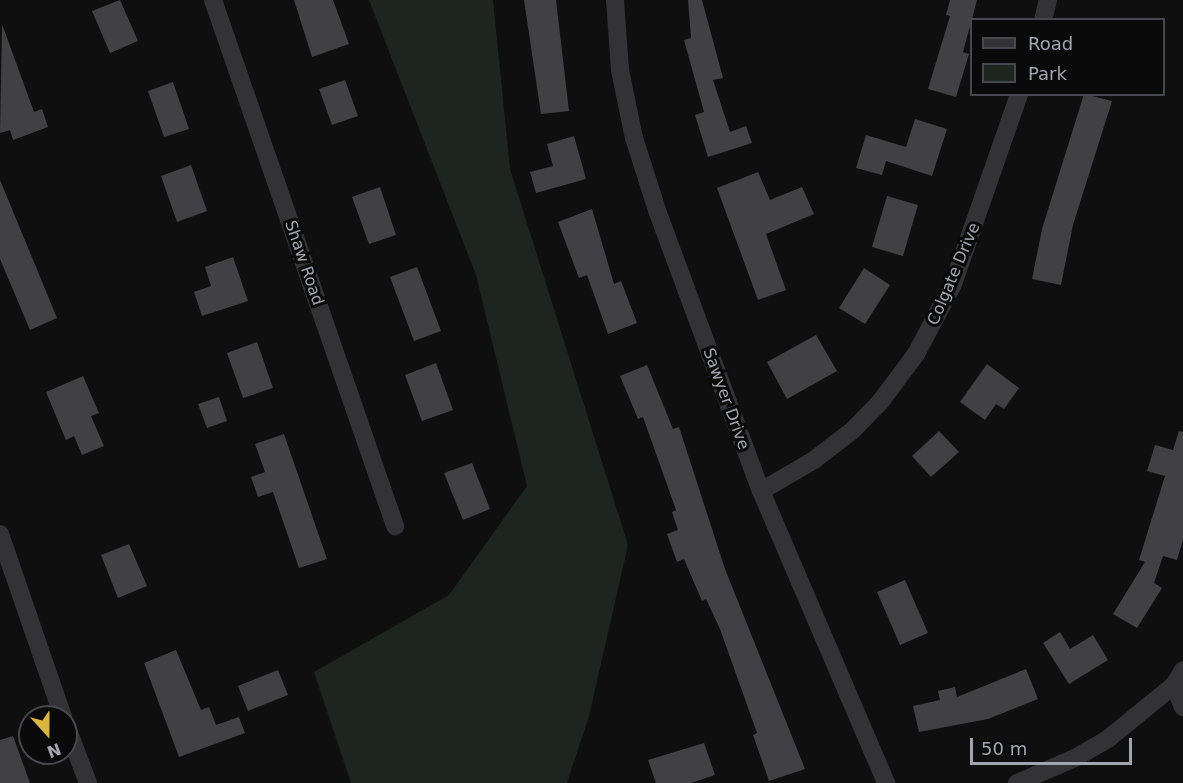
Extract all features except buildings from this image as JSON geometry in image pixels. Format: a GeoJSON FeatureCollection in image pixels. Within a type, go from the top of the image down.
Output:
{"type":"FeatureCollection","features":[{"type":"Feature","properties":{"kind":"street","name":"Shaw Road"},"geometry":{"type":"LineString","coordinates":[[213,0],[396,526]]}},
{"type":"Feature","properties":{"kind":"street","name":"Sawyer Drive"},"geometry":{"type":"LineString","coordinates":[[615,0],[620,70],[634,138],[658,213],[760,491],[886,783]]}},
{"type":"Feature","properties":{"kind":"street"},"geometry":{"type":"LineString","coordinates":[[1044,18],[1048,0]]}},
{"type":"Feature","properties":{"kind":"street","name":"Colgate Drive"},"geometry":{"type":"LineString","coordinates":[[760,491],[814,460],[853,430],[881,402],[916,354],[953,284],[1018,96]]}},
{"type":"Feature","properties":{"kind":"street"},"geometry":{"type":"LineString","coordinates":[[0,534],[59,705]]}},
{"type":"Feature","properties":{"kind":"street"},"geometry":{"type":"LineString","coordinates":[[1179,678],[1183,707]]}},
{"type":"Feature","properties":{"kind":"street"},"geometry":{"type":"LineString","coordinates":[[1017,783],[1075,759],[1109,738],[1179,678]]}},
{"type":"Feature","properties":{"kind":"street"},"geometry":{"type":"LineString","coordinates":[[78,757],[88,783]]}},
{"type":"Feature","properties":{"kind":"green space"},"geometry":{"type":"Polygon","coordinates":[[[369,0],[493,0],[510,169],[628,545],[589,716],[567,783],[351,783],[314,672],[449,595],[527,486],[476,275],[369,0]]]}}]}
